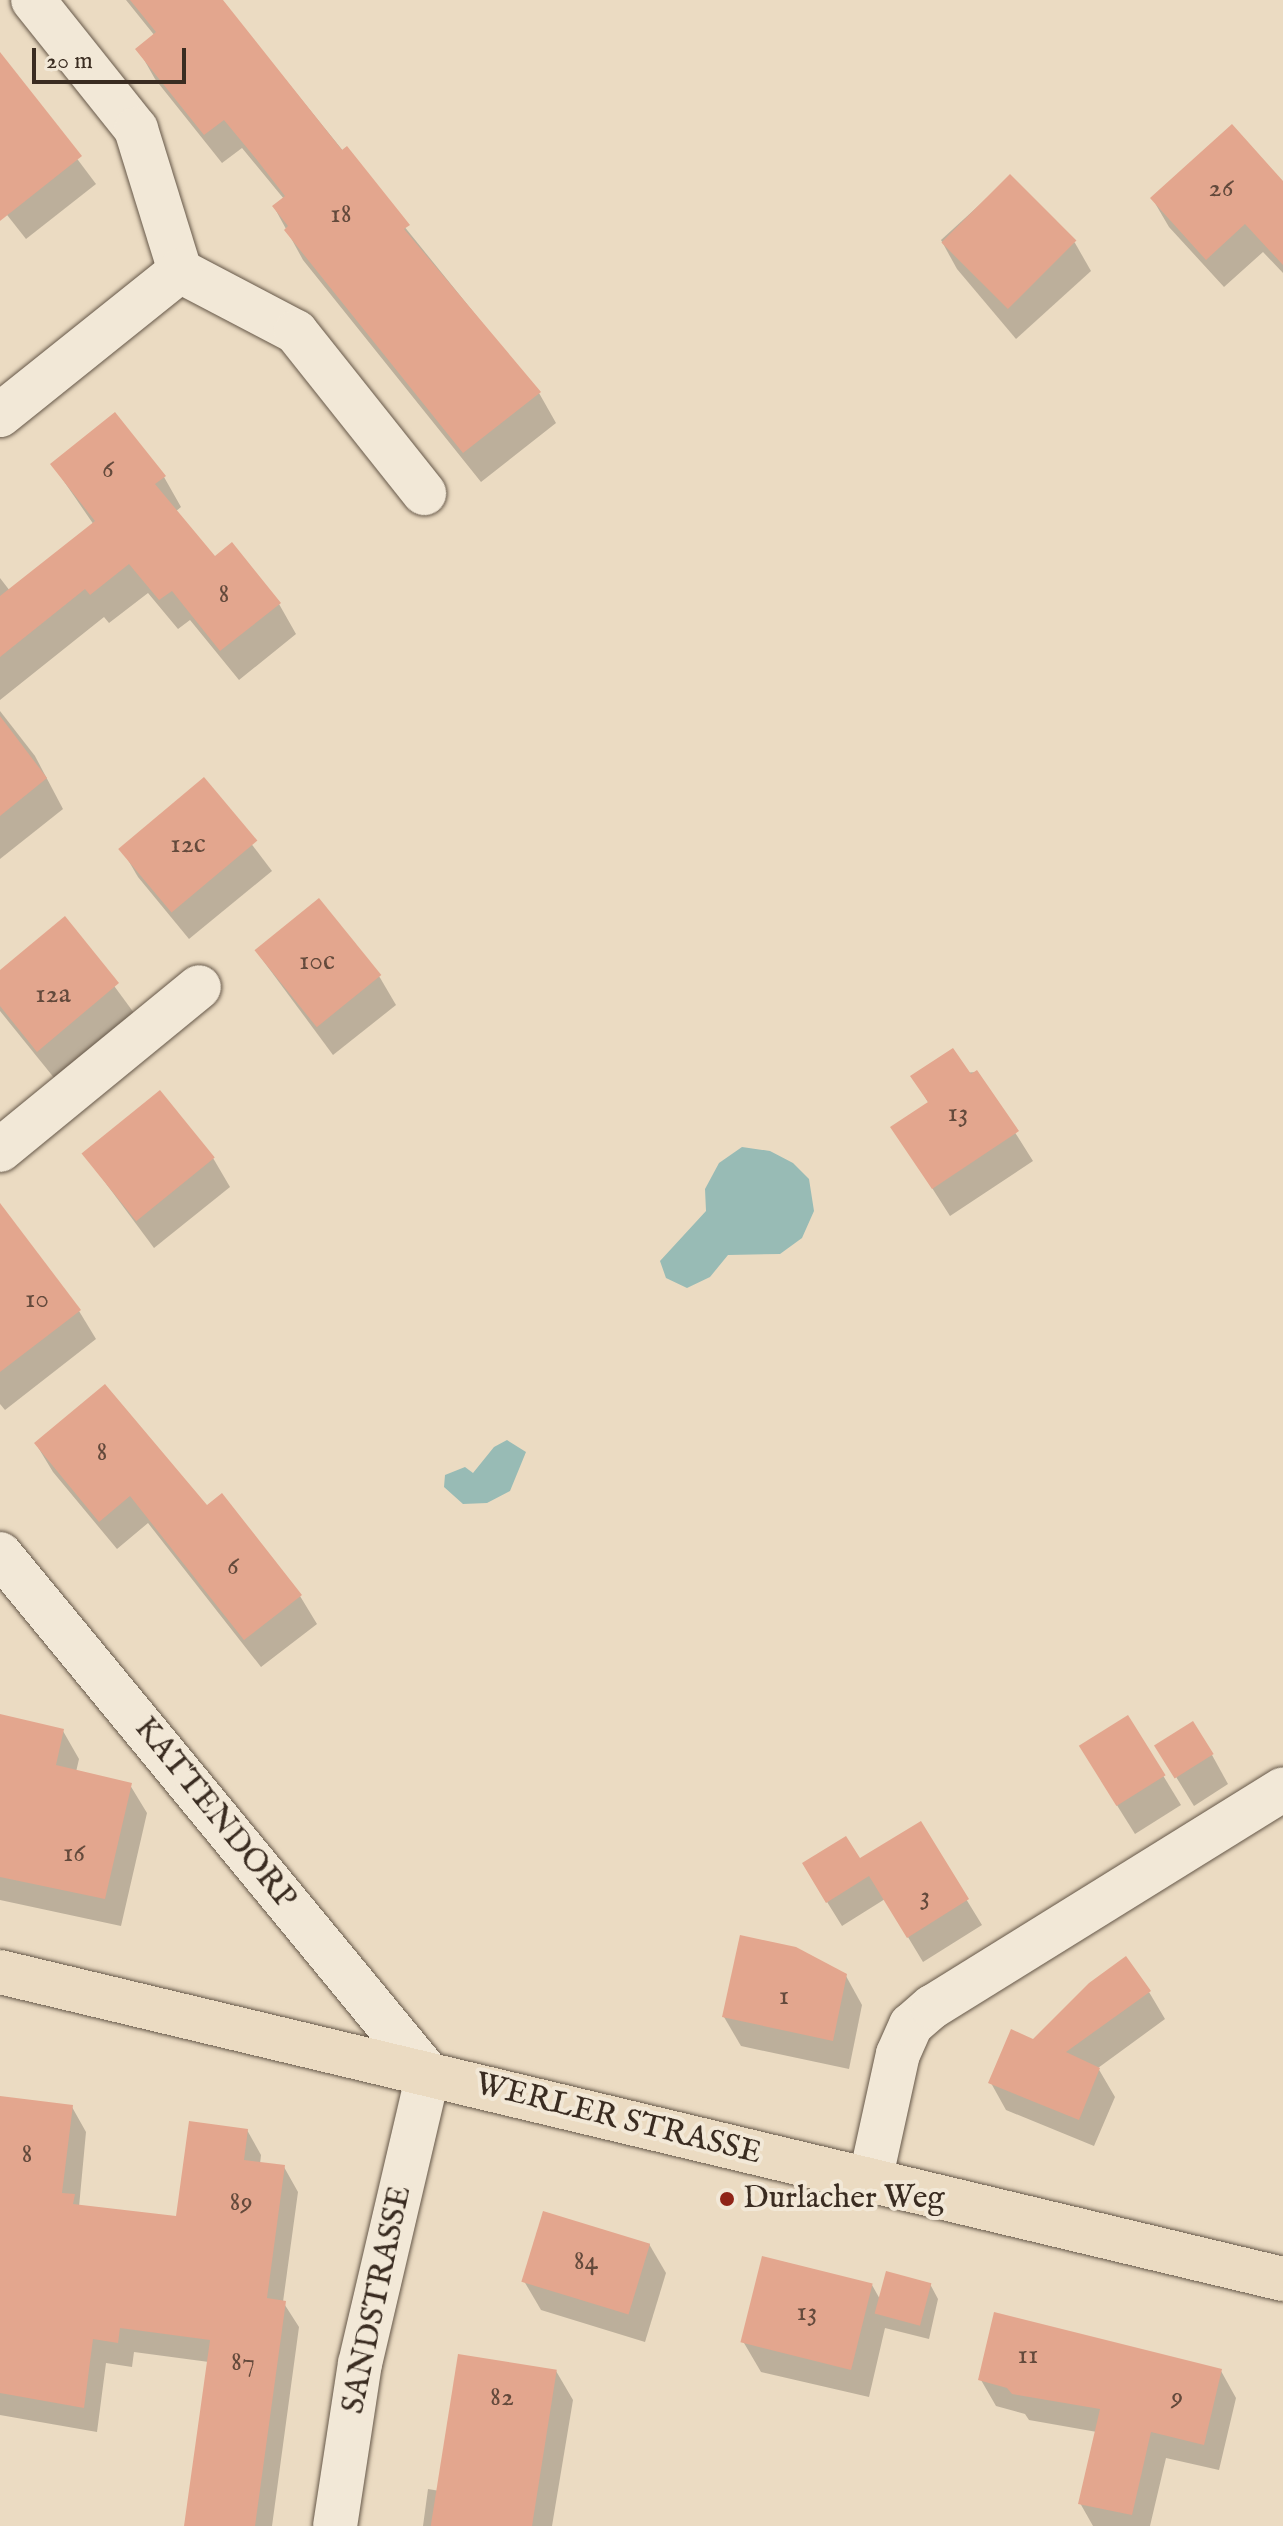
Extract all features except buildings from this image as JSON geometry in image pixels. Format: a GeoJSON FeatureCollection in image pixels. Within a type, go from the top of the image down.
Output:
{"type":"FeatureCollection","features":[{"type":"Feature","properties":{"kind":"main road","name":"WERLER STRASSE"},"geometry":{"type":"LineString","coordinates":[[0,1972],[1283,2279]]}},
{"type":"Feature","properties":{"kind":"street"},"geometry":{"type":"LineString","coordinates":[[33,0],[136,129],[180,271],[296,332],[424,493]]}},
{"type":"Feature","properties":{"kind":"street"},"geometry":{"type":"LineString","coordinates":[[0,415],[180,271]]}},
{"type":"Feature","properties":{"kind":"street"},"geometry":{"type":"LineString","coordinates":[[0,1150],[199,987]]}},
{"type":"Feature","properties":{"kind":"street","name":"KATTENDORP"},"geometry":{"type":"LineString","coordinates":[[0,1554],[428,2074]]}},
{"type":"Feature","properties":{"kind":"street"},"geometry":{"type":"LineString","coordinates":[[870,2181],[898,2054],[911,2025],[932,2007],[1283,1789]]}},
{"type":"Feature","properties":{"kind":"street","name":"SANDSTRASSE"},"geometry":{"type":"LineString","coordinates":[[335,2526],[360,2363],[428,2074]]}},
{"type":"Feature","properties":{"kind":"water"},"geometry":{"type":"Polygon","coordinates":[[[742,1147],[770,1151],[793,1163],[809,1179],[814,1211],[802,1238],[780,1254],[728,1255],[710,1277],[687,1288],[666,1278],[660,1261],[706,1211],[705,1189],[719,1163],[742,1147]]]}},
{"type":"Feature","properties":{"kind":"water"},"geometry":{"type":"Polygon","coordinates":[[[507,1440],[526,1452],[510,1491],[487,1503],[463,1504],[444,1487],[445,1475],[465,1467],[473,1473],[494,1447],[507,1440]]]}},
{"type":"Feature","properties":{"kind":"place","name":"Durlacher Weg"},"geometry":{"type":"Point","coordinates":[727,2199]}}]}
